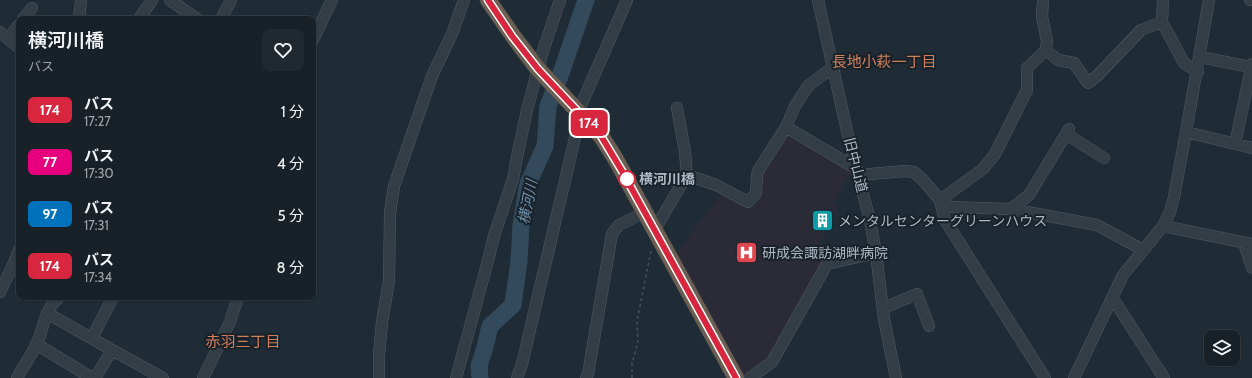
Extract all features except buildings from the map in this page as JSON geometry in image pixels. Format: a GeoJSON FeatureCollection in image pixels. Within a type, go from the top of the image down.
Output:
{"type":"FeatureCollection","features":[{"type":"Feature","properties":{"kind":"highway"},"geometry":{"type":"LineString","coordinates":[[488,0],[512,36],[540,70],[601,136],[615,158],[736,378]]}},
{"type":"Feature","properties":{"kind":"street"},"geometry":{"type":"LineString","coordinates":[[80,16],[81,0]]}},
{"type":"Feature","properties":{"kind":"street"},"geometry":{"type":"LineString","coordinates":[[141,16],[152,0]]}},
{"type":"Feature","properties":{"kind":"street"},"geometry":{"type":"LineString","coordinates":[[170,0],[193,16]]}},
{"type":"Feature","properties":{"kind":"street"},"geometry":{"type":"LineString","coordinates":[[222,16],[231,0]]}},
{"type":"Feature","properties":{"kind":"street"},"geometry":{"type":"LineString","coordinates":[[316,34],[332,0]]}},
{"type":"Feature","properties":{"kind":"street"},"geometry":{"type":"LineString","coordinates":[[379,378],[379,355],[382,322],[389,280],[390,213],[394,186],[432,76],[452,34],[464,0]]}},
{"type":"Feature","properties":{"kind":"street"},"geometry":{"type":"LineString","coordinates":[[456,378],[494,236],[513,179],[518,149],[540,70],[544,47],[560,0]]}},
{"type":"Feature","properties":{"kind":"street"},"geometry":{"type":"LineString","coordinates":[[517,378],[522,364],[578,126],[574,108],[627,0]]}},
{"type":"Feature","properties":{"kind":"street","name":"旧中山道"},"geometry":{"type":"LineString","coordinates":[[818,0],[857,172],[869,216],[876,253],[884,319],[896,378]]}},
{"type":"Feature","properties":{"kind":"street"},"geometry":{"type":"LineString","coordinates":[[940,200],[983,169],[995,154],[1026,90],[1027,68],[1046,50],[1047,41],[1042,17],[1043,0]]}},
{"type":"Feature","properties":{"kind":"street"},"geometry":{"type":"LineString","coordinates":[[1163,0],[1162,22],[1184,63],[1198,72]]}},
{"type":"Feature","properties":{"kind":"street"},"geometry":{"type":"LineString","coordinates":[[1074,378],[1123,275],[1163,226],[1170,212],[1198,72],[1209,0]]}},
{"type":"Feature","properties":{"kind":"street"},"geometry":{"type":"LineString","coordinates":[[25,16],[32,8]]}},
{"type":"Feature","properties":{"kind":"street"},"geometry":{"type":"LineString","coordinates":[[1046,50],[1058,60],[1074,63],[1088,83],[1097,76],[1141,30],[1162,22]]}},
{"type":"Feature","properties":{"kind":"street"},"geometry":{"type":"LineString","coordinates":[[16,27],[4,35],[16,45]]}},
{"type":"Feature","properties":{"kind":"street"},"geometry":{"type":"LineString","coordinates":[[1200,57],[1252,65],[1249,93],[1235,144]]}},
{"type":"Feature","properties":{"kind":"street"},"geometry":{"type":"LineString","coordinates":[[687,175],[716,185],[748,202],[756,193],[758,171],[786,127],[795,106],[808,86],[833,67]]}},
{"type":"Feature","properties":{"kind":"street"},"geometry":{"type":"LineString","coordinates":[[657,234],[687,175],[685,152],[677,108]]}},
{"type":"Feature","properties":{"kind":"street"},"geometry":{"type":"LineString","coordinates":[[786,127],[857,172],[914,172],[940,200],[950,207],[1011,209],[1097,225],[1143,250]]}},
{"type":"Feature","properties":{"kind":"street"},"geometry":{"type":"LineString","coordinates":[[1011,209],[1029,195],[1068,131],[1104,158]]}},
{"type":"Feature","properties":{"kind":"street"},"geometry":{"type":"LineString","coordinates":[[1186,132],[1252,148]]}},
{"type":"Feature","properties":{"kind":"street"},"geometry":{"type":"LineString","coordinates":[[940,200],[945,220],[1046,378]]}},
{"type":"Feature","properties":{"kind":"street"},"geometry":{"type":"LineString","coordinates":[[586,378],[612,234],[619,225],[645,212]]}},
{"type":"Feature","properties":{"kind":"street"},"geometry":{"type":"LineString","coordinates":[[1163,226],[1248,243],[1252,268]]}},
{"type":"Feature","properties":{"kind":"street"},"geometry":{"type":"LineString","coordinates":[[750,378],[772,362],[827,264],[876,253]]}},
{"type":"Feature","properties":{"kind":"street"},"geometry":{"type":"LineString","coordinates":[[0,292],[16,258]]}},
{"type":"Feature","properties":{"kind":"street"},"geometry":{"type":"LineString","coordinates":[[883,308],[917,294],[929,326]]}},
{"type":"Feature","properties":{"kind":"street"},"geometry":{"type":"LineString","coordinates":[[1112,297],[1164,378]]}},
{"type":"Feature","properties":{"kind":"street"},"geometry":{"type":"LineString","coordinates":[[17,378],[36,344],[51,304],[56,300]]}},
{"type":"Feature","properties":{"kind":"street"},"geometry":{"type":"LineString","coordinates":[[92,338],[111,300]]}},
{"type":"Feature","properties":{"kind":"street"},"geometry":{"type":"LineString","coordinates":[[203,378],[230,322],[237,300]]}},
{"type":"Feature","properties":{"kind":"street"},"geometry":{"type":"LineString","coordinates":[[47,313],[164,378]]}},
{"type":"Feature","properties":{"kind":"street"},"geometry":{"type":"LineString","coordinates":[[36,344],[92,378]]}},
{"type":"Feature","properties":{"kind":"street"},"geometry":{"type":"LineString","coordinates":[[95,378],[112,350]]}},
{"type":"Feature","properties":{"kind":"path"},"geometry":{"type":"LineString","coordinates":[[632,378],[632,364],[638,341],[637,321],[652,246],[657,234]]}},
{"type":"Feature","properties":{"kind":"shaded area","name":"研成会諏訪湖畔病院"},"geometry":{"type":"Polygon","coordinates":[[[785,130],[853,170],[833,202],[838,210],[815,251],[825,260],[771,355],[765,362],[744,376],[740,373],[675,254],[723,192],[748,205],[759,177],[785,130]]]}},
{"type":"Feature","properties":{"kind":"waterway","name":"横河川"},"geometry":{"type":"LineString","coordinates":[[480,378],[479,366],[490,326],[513,305],[519,261],[521,225],[528,184],[545,146],[548,106],[586,0]]}},
{"type":"Feature","properties":{"kind":"bus line","name":"174"},"geometry":{"type":"LineString","coordinates":[[488,0],[512,36],[538,69],[601,136],[615,158],[736,378]]}},
{"type":"Feature","properties":{"kind":"place","name":"横河川橋"},"geometry":{"type":"Point","coordinates":[627,179]}},
{"type":"Feature","properties":{"kind":"place","name":"メンタルセンターグリーンハウス"},"geometry":{"type":"Point","coordinates":[823,221]}},
{"type":"Feature","properties":{"kind":"place","name":"研成会諏訪湖畔病院"},"geometry":{"type":"Point","coordinates":[746,253]}},
{"type":"Feature","properties":{"kind":"district","name":"長地小萩一丁目"},"geometry":{"type":"Point","coordinates":[884,62]}},
{"type":"Feature","properties":{"kind":"district","name":"赤羽三丁目"},"geometry":{"type":"Point","coordinates":[243,342]}}]}
